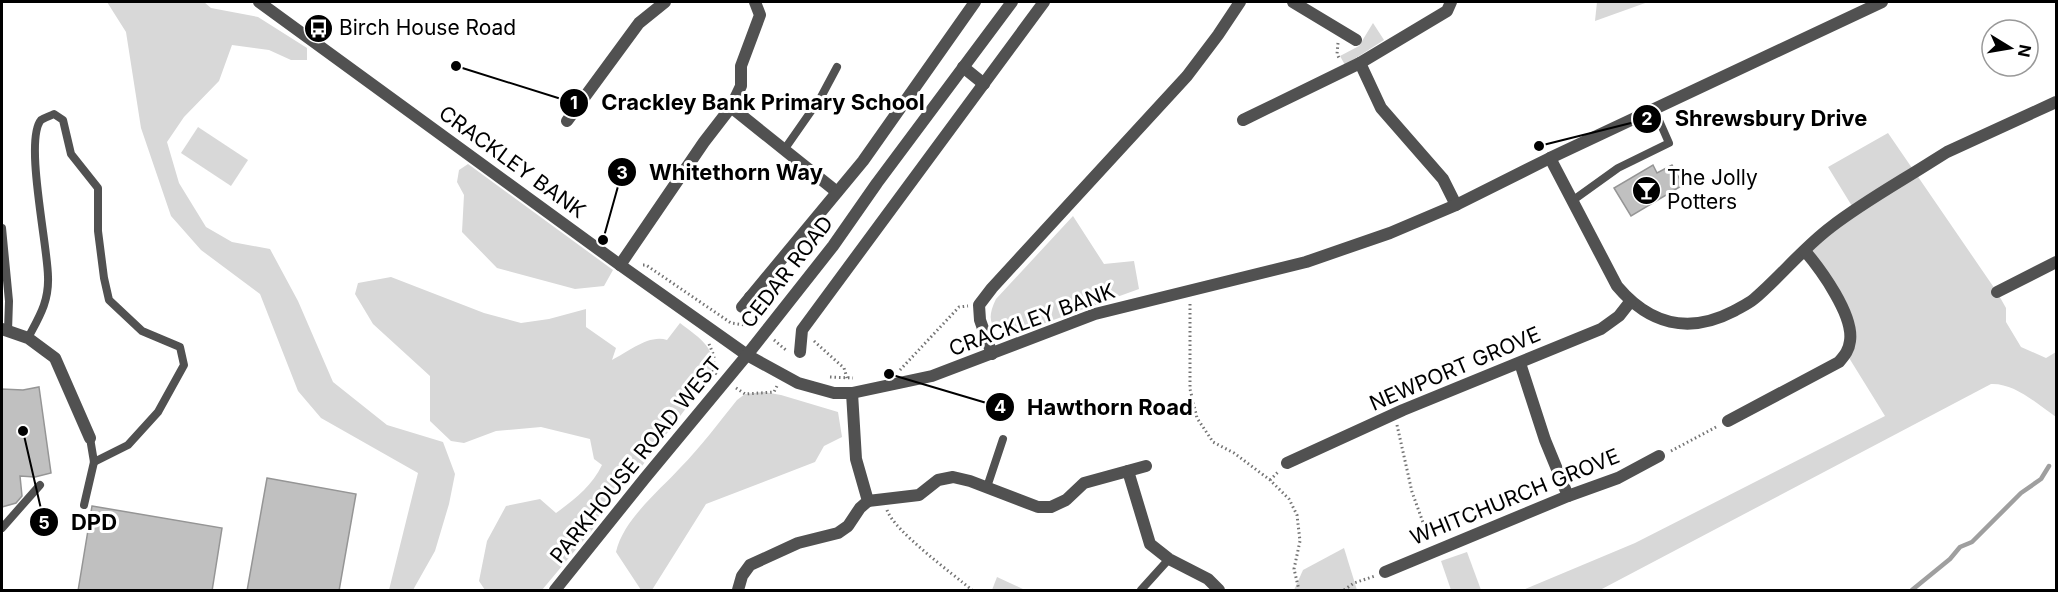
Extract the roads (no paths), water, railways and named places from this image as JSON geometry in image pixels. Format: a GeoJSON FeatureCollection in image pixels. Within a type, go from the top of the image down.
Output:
{"type":"FeatureCollection","features":[{"type":"Feature","properties":{"kind":"street","name":"CRACKLEY BANK"},"geometry":{"type":"LineString","coordinates":[[259,2],[747,355],[798,383],[834,393],[852,393],[932,376],[1095,314],[1306,262],[1390,233],[1456,205],[1550,158],[1882,2]]}},
{"type":"Feature","properties":{"kind":"street"},"geometry":{"type":"LineString","coordinates":[[567,121],[639,23],[665,2]]}},
{"type":"Feature","properties":{"kind":"street"},"geometry":{"type":"LineString","coordinates":[[620,265],[704,142],[731,107],[741,86],[741,66],[760,15],[755,2]]}},
{"type":"Feature","properties":{"kind":"street","name":"CEDAR ROAD"},"geometry":{"type":"LineString","coordinates":[[762,306],[746,302],[863,160],[975,2]]}},
{"type":"Feature","properties":{"kind":"street","name":"CEDAR ROAD"},"geometry":{"type":"LineString","coordinates":[[747,355],[833,246],[1012,2]]}},
{"type":"Feature","properties":{"kind":"street"},"geometry":{"type":"LineString","coordinates":[[800,352],[802,330],[1044,2]]}},
{"type":"Feature","properties":{"kind":"street"},"geometry":{"type":"LineString","coordinates":[[992,354],[980,320],[979,305],[1186,76],[1240,2]]}},
{"type":"Feature","properties":{"kind":"street"},"geometry":{"type":"LineString","coordinates":[[1293,2],[1341,36],[1356,40]]}},
{"type":"Feature","properties":{"kind":"street"},"geometry":{"type":"LineString","coordinates":[[1243,120],[1360,63],[1446,11],[1451,2]]}},
{"type":"Feature","properties":{"kind":"street"},"geometry":{"type":"LineString","coordinates":[[1360,63],[1381,108],[1443,179],[1456,205]]}},
{"type":"Feature","properties":{"kind":"street"},"geometry":{"type":"LineString","coordinates":[[963,67],[984,84]]}},
{"type":"Feature","properties":{"kind":"street"},"geometry":{"type":"LineString","coordinates":[[1550,158],[1617,286],[1630,302],[1655,318],[1679,325],[1708,322],[1752,301],[1830,228],[1931,162],[1947,152],[2056,102]]}},
{"type":"Feature","properties":{"kind":"street"},"geometry":{"type":"LineString","coordinates":[[731,107],[837,192]]}},
{"type":"Feature","properties":{"kind":"street"},"geometry":{"type":"LineString","coordinates":[[1728,421],[1839,362],[1846,353],[1850,342],[1849,322],[1825,274],[1805,250]]}},
{"type":"Feature","properties":{"kind":"street"},"geometry":{"type":"LineString","coordinates":[[1997,292],[2056,262]]}},
{"type":"Feature","properties":{"kind":"street","name":"NEWPORT GROVE"},"geometry":{"type":"LineString","coordinates":[[1287,463],[1395,414],[1601,329],[1619,316],[1630,302]]}},
{"type":"Feature","properties":{"kind":"street"},"geometry":{"type":"LineString","coordinates":[[5,330],[28,338],[55,357],[90,438]]}},
{"type":"Feature","properties":{"kind":"street","name":"PARKHOUSE ROAD WEST"},"geometry":{"type":"LineString","coordinates":[[555,591],[747,355]]}},
{"type":"Feature","properties":{"kind":"street"},"geometry":{"type":"LineString","coordinates":[[1520,363],[1545,440],[1568,496]]}},
{"type":"Feature","properties":{"kind":"street"},"geometry":{"type":"LineString","coordinates":[[852,393],[856,459],[868,501]]}},
{"type":"Feature","properties":{"kind":"street","name":"WHITCHURCH GROVE"},"geometry":{"type":"LineString","coordinates":[[1385,572],[1568,496],[1618,478],[1659,456]]}},
{"type":"Feature","properties":{"kind":"street"},"geometry":{"type":"LineString","coordinates":[[738,591],[742,576],[750,565],[798,543],[838,534],[848,526],[860,508],[868,501],[919,495],[938,480],[953,477],[987,487],[1038,507],[1051,507],[1066,500],[1084,483],[1146,466]]}},
{"type":"Feature","properties":{"kind":"street"},"geometry":{"type":"LineString","coordinates":[[1128,471],[1150,544],[1169,559],[1208,579],[1219,591]]}},
{"type":"Feature","properties":{"kind":"lane"},"geometry":{"type":"LineString","coordinates":[[784,150],[821,97],[837,68]]}},
{"type":"Feature","properties":{"kind":"lane"},"geometry":{"type":"LineString","coordinates":[[1572,201],[1618,168],[1670,142],[1654,109]]}},
{"type":"Feature","properties":{"kind":"lane"},"geometry":{"type":"LineString","coordinates":[[28,338],[46,304],[48,277],[35,163],[36,133],[42,120],[54,114],[63,120],[71,154],[98,188],[98,231],[109,300],[142,331],[180,347],[184,365],[158,412],[128,445],[94,462]]}},
{"type":"Feature","properties":{"kind":"lane"},"geometry":{"type":"LineString","coordinates":[[2,228],[9,301],[5,330]]}},
{"type":"Feature","properties":{"kind":"lane"},"geometry":{"type":"LineString","coordinates":[[84,505],[94,462],[90,438]]}},
{"type":"Feature","properties":{"kind":"lane"},"geometry":{"type":"LineString","coordinates":[[987,487],[1003,439]]}},
{"type":"Feature","properties":{"kind":"lane"},"geometry":{"type":"LineString","coordinates":[[2,528],[40,485]]}},
{"type":"Feature","properties":{"kind":"lane"},"geometry":{"type":"LineString","coordinates":[[1141,591],[1169,559]]}},
{"type":"Feature","properties":{"kind":"waterway"},"geometry":{"type":"LineString","coordinates":[[1912,590],[1950,559],[1960,547],[1972,542],[2021,493],[2041,479],[2049,466]]}},
{"type":"Feature","properties":{"kind":"place","name":"Birch House Road"},"geometry":{"type":"Point","coordinates":[318,28]}},
{"type":"Feature","properties":{"kind":"place","name":"Crackley Bank Primary School"},"geometry":{"type":"Point","coordinates":[456,66]}},
{"type":"Feature","properties":{"kind":"place","name":"Shrewsbury Drive"},"geometry":{"type":"Point","coordinates":[1539,146]}},
{"type":"Feature","properties":{"kind":"place","name":"The Jolly Potters"},"geometry":{"type":"Point","coordinates":[1646,190]}},
{"type":"Feature","properties":{"kind":"place","name":"Whitethorn Way"},"geometry":{"type":"Point","coordinates":[603,240]}},
{"type":"Feature","properties":{"kind":"place","name":"Hawthorn Road"},"geometry":{"type":"Point","coordinates":[889,374]}},
{"type":"Feature","properties":{"kind":"place","name":"DPD"},"geometry":{"type":"Point","coordinates":[23,431]}}]}
